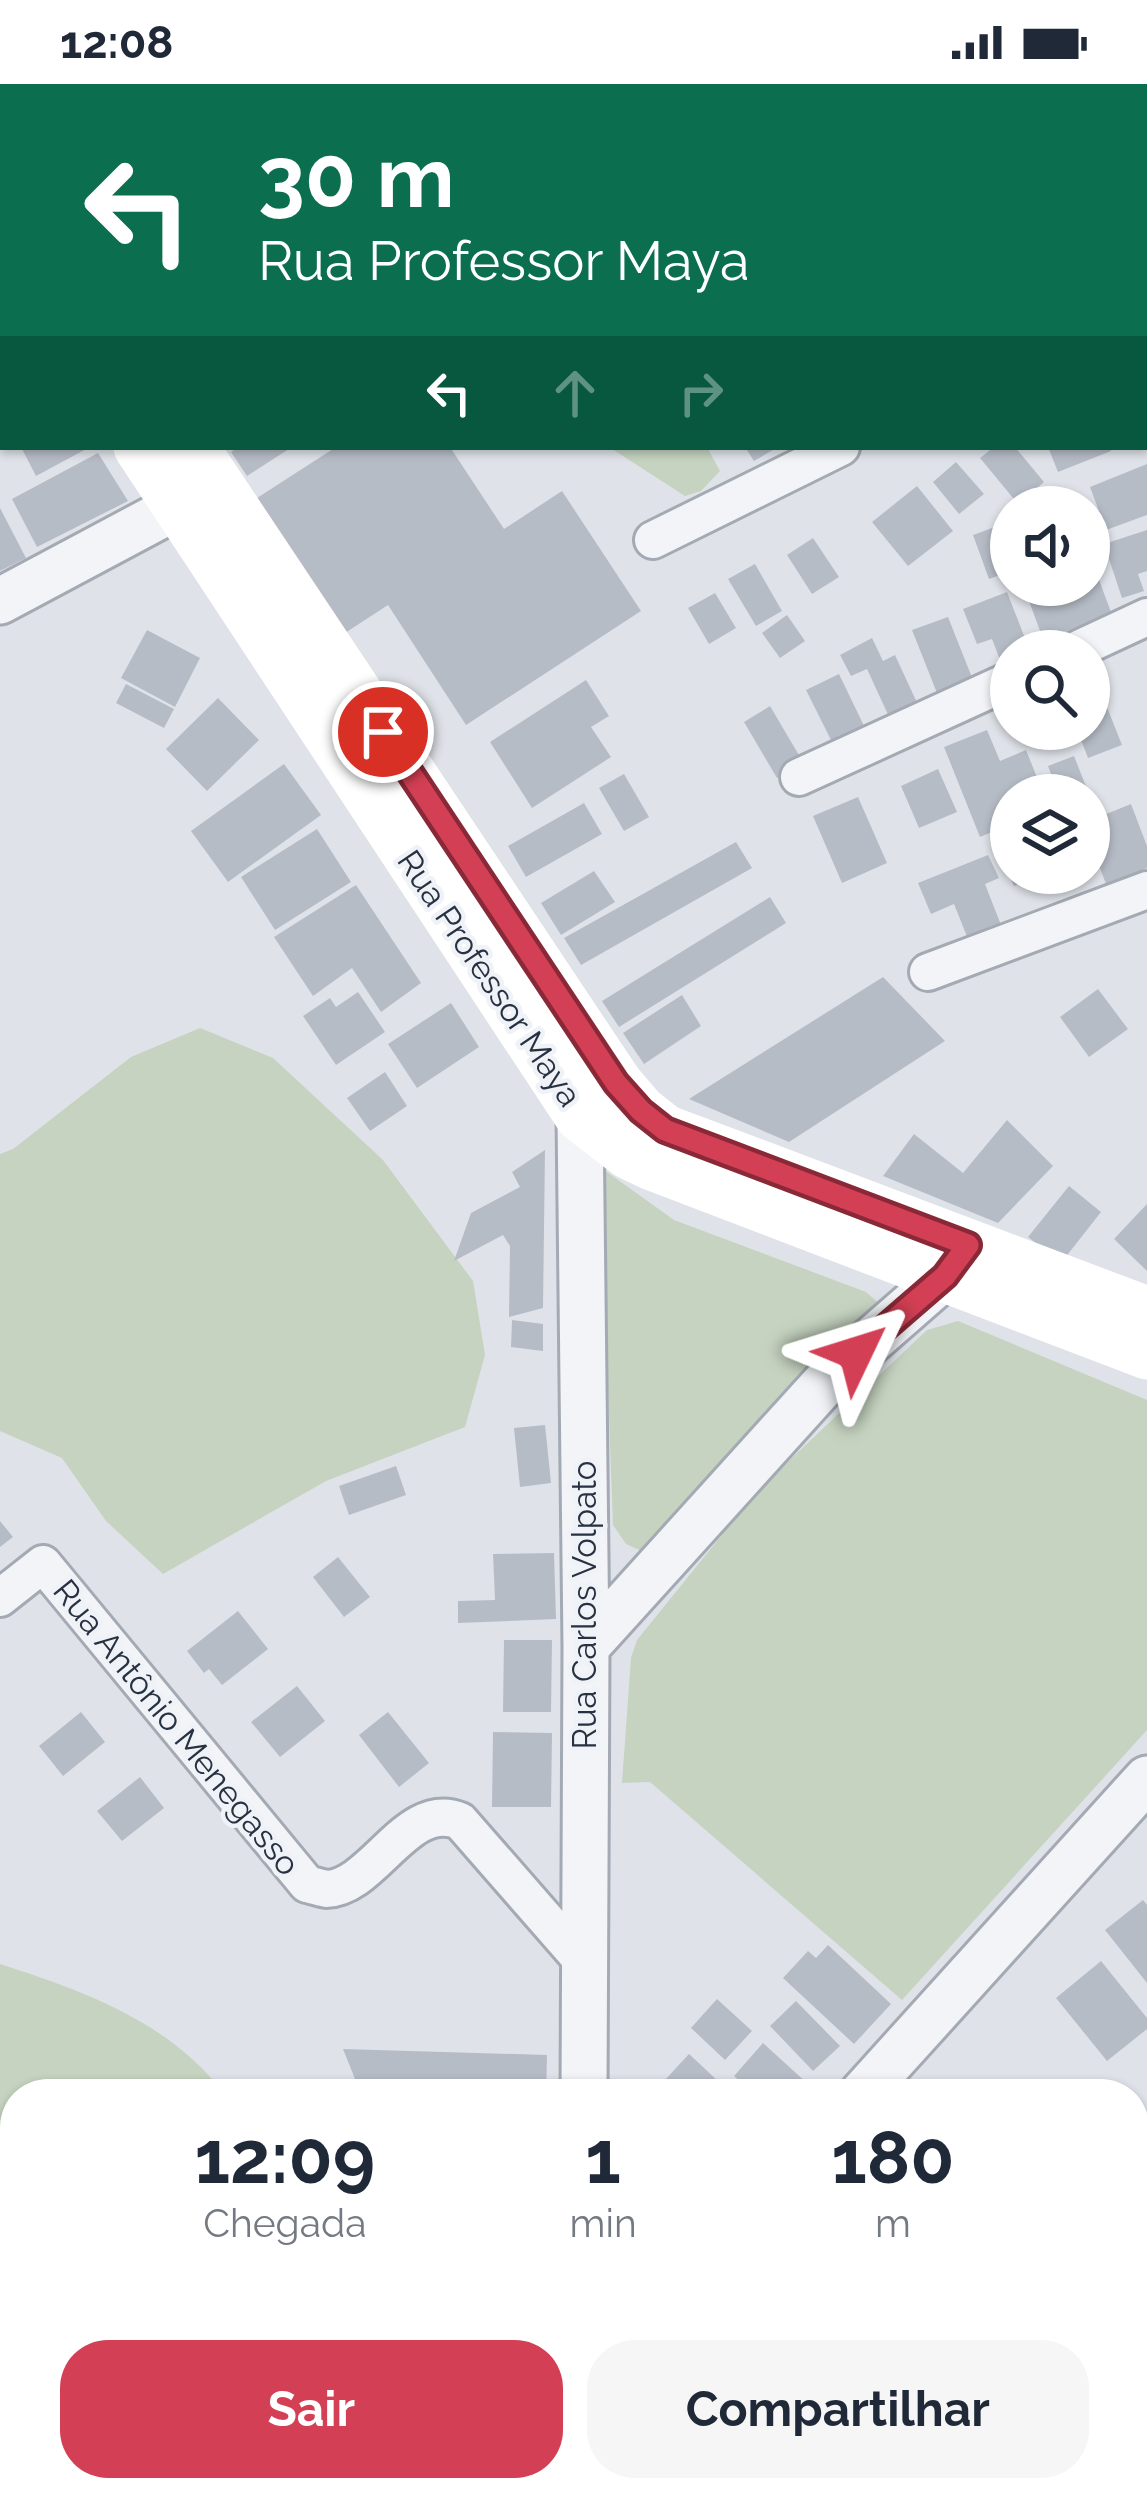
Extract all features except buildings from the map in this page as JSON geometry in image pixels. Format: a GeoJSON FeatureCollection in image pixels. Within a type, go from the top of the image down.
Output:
{"type":"FeatureCollection","features":[{"type":"Feature","properties":{"kind":"main road","name":"Rua Professor Maya"},"geometry":{"type":"LineString","coordinates":[[144,450],[196,479],[321,681],[629,1154],[652,1166],[957,1261],[1147,1312]]}},
{"type":"Feature","properties":{"kind":"main road","name":"Rua Professor Maya"},"geometry":{"type":"LineString","coordinates":[[957,1261],[1147,1354]]}},
{"type":"Feature","properties":{"kind":"street"},"geometry":{"type":"LineString","coordinates":[[652,540],[835,450]]}},
{"type":"Feature","properties":{"kind":"street"},"geometry":{"type":"LineString","coordinates":[[0,602],[196,479]]}},
{"type":"Feature","properties":{"kind":"street"},"geometry":{"type":"LineString","coordinates":[[1110,634],[1147,617]]}},
{"type":"Feature","properties":{"kind":"street"},"geometry":{"type":"LineString","coordinates":[[800,777],[990,690]]}},
{"type":"Feature","properties":{"kind":"street"},"geometry":{"type":"LineString","coordinates":[[928,971],[1147,890]]}},
{"type":"Feature","properties":{"kind":"street","name":"Rua Carlos Volpato"},"geometry":{"type":"LineString","coordinates":[[584,2079],[585,1535],[598,1100]]}},
{"type":"Feature","properties":{"kind":"street"},"geometry":{"type":"LineString","coordinates":[[586,1647],[834,1372],[957,1261]]}},
{"type":"Feature","properties":{"kind":"street"},"geometry":{"type":"LineString","coordinates":[[585,1535],[616,1563],[657,1568]]}},
{"type":"Feature","properties":{"kind":"street","name":"Rua Antônio Menegasso"},"geometry":{"type":"LineString","coordinates":[[0,1598],[43,1564],[307,1884],[326,1889],[344,1884],[424,1821],[447,1815],[460,1821],[584,1963]]}},
{"type":"Feature","properties":{"kind":"street"},"geometry":{"type":"LineString","coordinates":[[876,2079],[1147,1779]]}},
{"type":"Feature","properties":{"kind":"green space"},"geometry":{"type":"Polygon","coordinates":[[[614,450],[709,450],[720,471],[701,491],[685,496],[614,450]]]}},
{"type":"Feature","properties":{"kind":"green space"},"geometry":{"type":"Polygon","coordinates":[[[200,1028],[273,1058],[383,1160],[473,1281],[485,1355],[465,1427],[326,1481],[163,1574],[106,1521],[62,1458],[0,1431],[0,1154],[13,1149],[131,1057],[200,1028]]]}},
{"type":"Feature","properties":{"kind":"green space"},"geometry":{"type":"Polygon","coordinates":[[[600,1167],[674,1220],[866,1292],[883,1307],[646,1553],[626,1544],[613,1525],[600,1167]]]}},
{"type":"Feature","properties":{"kind":"green space"},"geometry":{"type":"Polygon","coordinates":[[[958,1321],[1147,1400],[1147,1730],[902,2000],[650,1782],[622,1783],[631,1658],[637,1640],[759,1489],[927,1330],[958,1321]]]}},
{"type":"Feature","properties":{"kind":"green space"},"geometry":{"type":"Polygon","coordinates":[[[0,1964],[122,2012],[178,2047],[211,2079],[0,2079],[0,1964]]]}},
{"type":"Feature","properties":{"kind":"route"},"geometry":{"type":"LineString","coordinates":[[383,732],[616,1083],[641,1111],[665,1130],[968,1245],[945,1276],[856,1353]]}}]}
